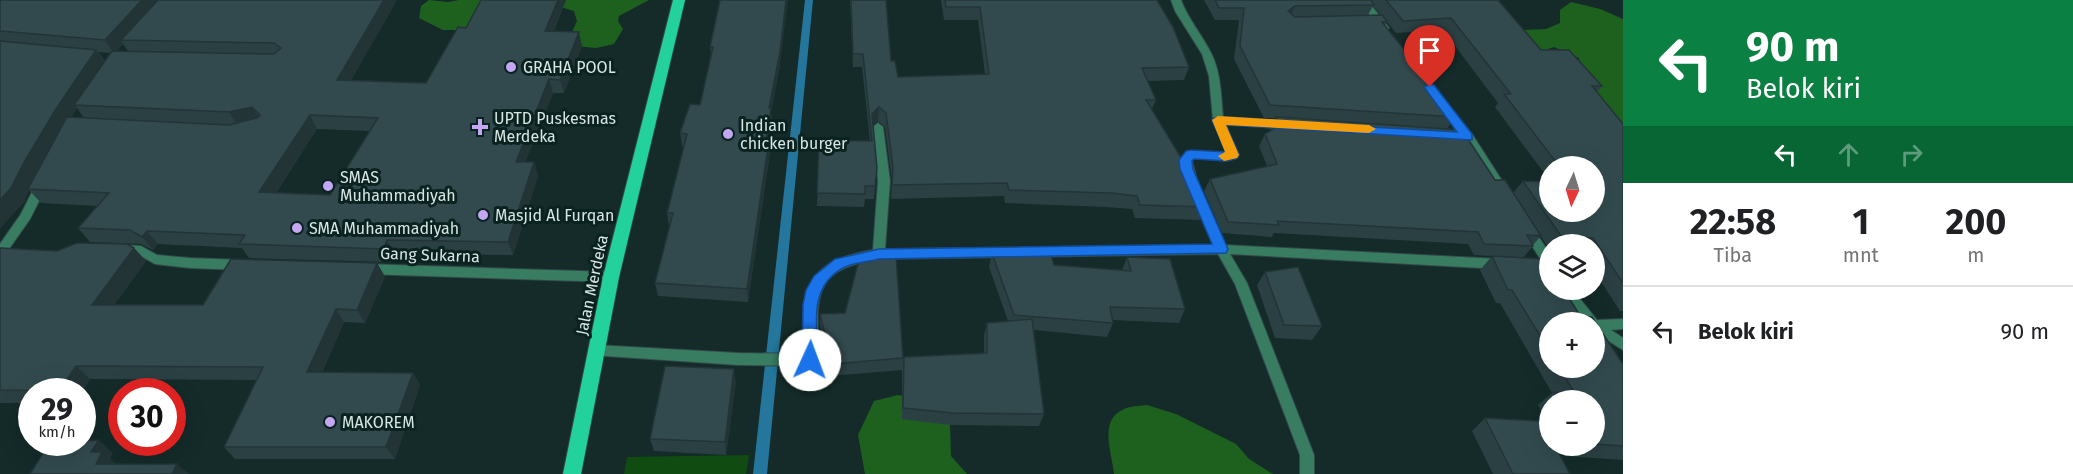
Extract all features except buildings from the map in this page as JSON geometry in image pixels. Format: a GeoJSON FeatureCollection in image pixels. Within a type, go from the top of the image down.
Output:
{"type":"FeatureCollection","features":[{"type":"Feature","properties":{"kind":"main road","name":"Jalan Merdeka"},"geometry":{"type":"LineString","coordinates":[[572,474],[611,278],[679,0]]}},
{"type":"Feature","properties":{"kind":"street"},"geometry":{"type":"LineString","coordinates":[[1176,0],[1180,11],[1208,54],[1214,76],[1218,120],[1233,155],[1227,157],[1191,154],[1186,160],[1186,169],[1221,249],[1241,283],[1306,455],[1307,474]]}},
{"type":"Feature","properties":{"kind":"street"},"geometry":{"type":"LineString","coordinates":[[1362,0],[1373,22],[1393,39]]}},
{"type":"Feature","properties":{"kind":"street"},"geometry":{"type":"LineString","coordinates":[[1434,92],[1515,211],[1539,254]]}},
{"type":"Feature","properties":{"kind":"street"},"geometry":{"type":"LineString","coordinates":[[1218,120],[1295,126]]}},
{"type":"Feature","properties":{"kind":"street"},"geometry":{"type":"LineString","coordinates":[[879,127],[884,182],[879,254]]}},
{"type":"Feature","properties":{"kind":"street"},"geometry":{"type":"LineString","coordinates":[[4,254],[26,216],[43,179]]}},
{"type":"Feature","properties":{"kind":"street"},"geometry":{"type":"LineString","coordinates":[[109,249],[141,251],[155,259],[190,263],[259,265]]}},
{"type":"Feature","properties":{"kind":"street"},"geometry":{"type":"LineString","coordinates":[[597,351],[738,359],[810,360],[810,304],[813,290],[819,280],[840,263],[879,254],[1221,249],[1514,264]]}},
{"type":"Feature","properties":{"kind":"street","name":"Gang Sukarna"},"geometry":{"type":"LineString","coordinates":[[352,269],[611,278]]}},
{"type":"Feature","properties":{"kind":"street"},"geometry":{"type":"LineString","coordinates":[[1574,300],[1584,312]]}},
{"type":"Feature","properties":{"kind":"street"},"geometry":{"type":"LineString","coordinates":[[1605,324],[1623,324]]}},
{"type":"Feature","properties":{"kind":"street"},"geometry":{"type":"LineString","coordinates":[[1605,332],[1623,345]]}},
{"type":"Feature","properties":{"kind":"green space"},"geometry":{"type":"Polygon","coordinates":[[[429,0],[448,2],[459,0],[649,0],[619,16],[618,21],[623,29],[614,44],[596,48],[575,46],[572,32],[577,21],[574,11],[557,6],[486,22],[462,30],[443,30],[419,18],[421,6],[429,0]]]}},
{"type":"Feature","properties":{"kind":"green space"},"geometry":{"type":"Polygon","coordinates":[[[1571,2],[1600,9],[1623,19],[1623,136],[1581,71],[1579,58],[1554,47],[1536,53],[1521,30],[1546,29],[1560,23],[1560,10],[1571,2]]]}},
{"type":"Feature","properties":{"kind":"green space"},"geometry":{"type":"Polygon","coordinates":[[[898,395],[930,400],[950,425],[951,456],[967,474],[865,474],[858,435],[874,401],[898,395]]]}},
{"type":"Feature","properties":{"kind":"green space"},"geometry":{"type":"Polygon","coordinates":[[[1147,405],[1176,414],[1236,444],[1249,459],[1273,474],[1114,474],[1108,438],[1111,421],[1124,409],[1147,405]]]}},
{"type":"Feature","properties":{"kind":"green space"},"geometry":{"type":"Polygon","coordinates":[[[749,455],[746,474],[624,474],[627,457],[749,455]]]}},
{"type":"Feature","properties":{"kind":"waterway"},"geometry":{"type":"LineString","coordinates":[[760,474],[809,0]]}},
{"type":"Feature","properties":{"kind":"slow traffic"},"geometry":{"type":"LineString","coordinates":[[1224,156],[1233,155],[1232,148],[1218,120],[1369,129]]}},
{"type":"Feature","properties":{"kind":"place","name":"GRAHA POOL"},"geometry":{"type":"Point","coordinates":[511,67]}},
{"type":"Feature","properties":{"kind":"place","name":"UPTD Puskesmas Merdeka"},"geometry":{"type":"Point","coordinates":[480,127]}},
{"type":"Feature","properties":{"kind":"place","name":"Indian chicken burger"},"geometry":{"type":"Point","coordinates":[728,134]}},
{"type":"Feature","properties":{"kind":"place","name":"SMAS Muhammadiyah"},"geometry":{"type":"Point","coordinates":[328,186]}},
{"type":"Feature","properties":{"kind":"place","name":"Masjid Al Furqan"},"geometry":{"type":"Point","coordinates":[483,215]}},
{"type":"Feature","properties":{"kind":"place","name":"SMA Muhammadiyah"},"geometry":{"type":"Point","coordinates":[297,228]}},
{"type":"Feature","properties":{"kind":"place","name":"MAKOREM"},"geometry":{"type":"Point","coordinates":[330,422]}},
{"type":"Feature","properties":{"kind":"route"},"geometry":{"type":"LineString","coordinates":[[810,360],[812,354],[810,304],[813,290],[819,280],[840,263],[879,254],[1221,249],[1186,169],[1186,160],[1191,154],[1227,157],[1233,155],[1232,148],[1218,120],[1468,137],[1430,87]]}}]}
